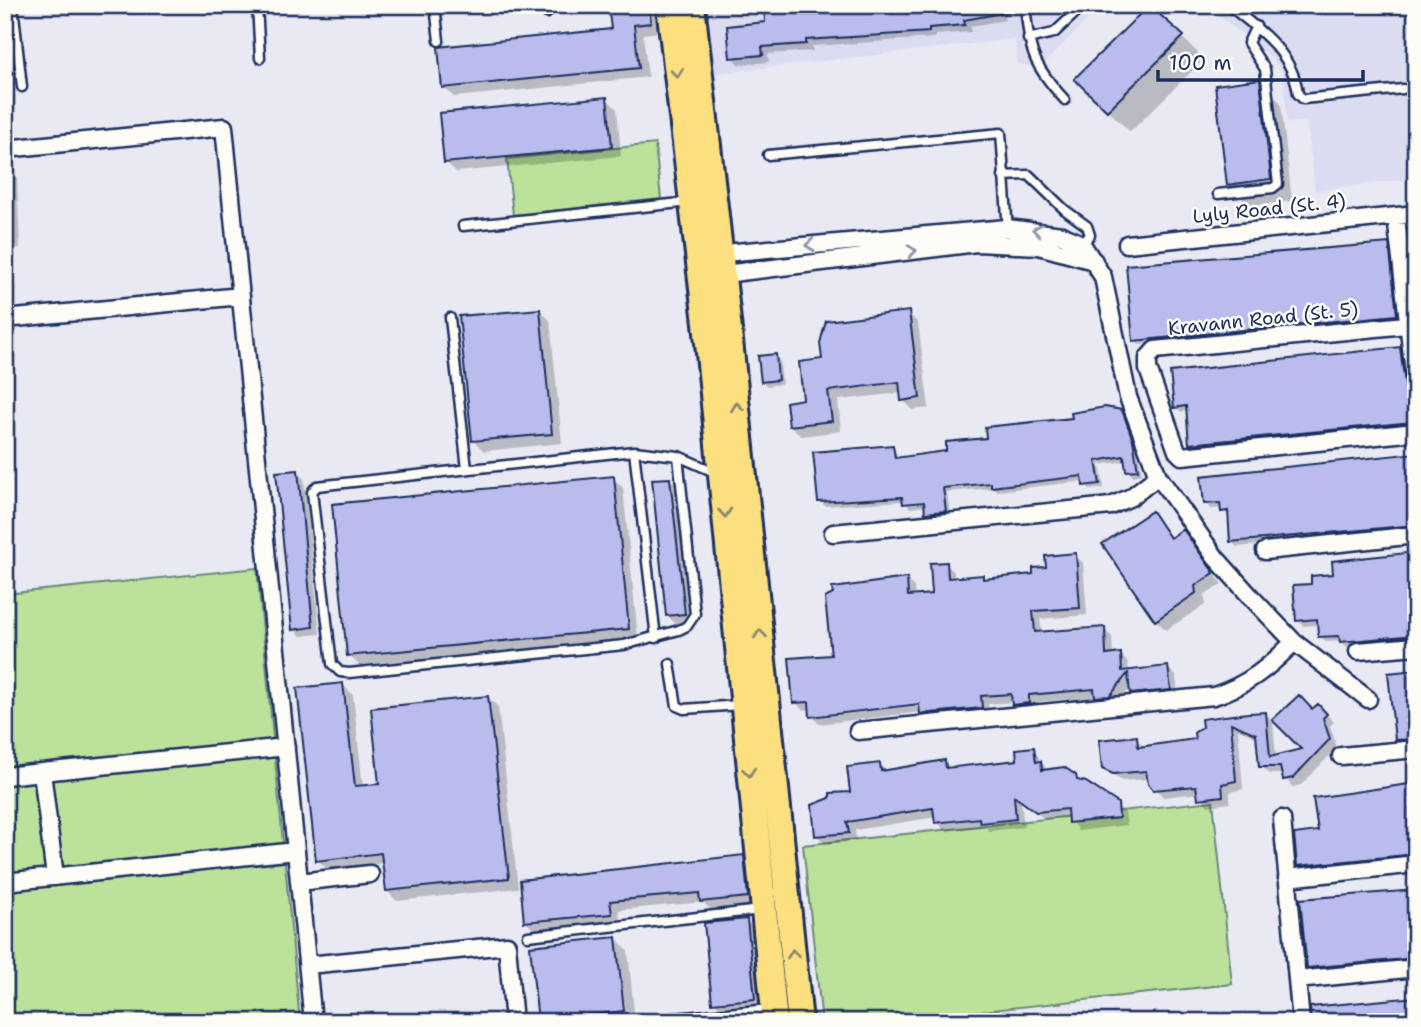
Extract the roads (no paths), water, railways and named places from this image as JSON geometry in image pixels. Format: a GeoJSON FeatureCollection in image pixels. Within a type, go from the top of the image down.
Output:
{"type":"FeatureCollection","features":[{"type":"Feature","properties":{"kind":"main road"},"geometry":{"type":"LineString","coordinates":[[669,5],[693,202],[710,265],[755,703],[764,909],[774,1015]]}},
{"type":"Feature","properties":{"kind":"main road"},"geometry":{"type":"LineString","coordinates":[[692,5],[721,475],[800,1022]]}},
{"type":"Feature","properties":{"kind":"street"},"geometry":{"type":"LineString","coordinates":[[5,149],[224,127],[313,1022]]}},
{"type":"Feature","properties":{"kind":"street","name":"Lyly Road (St. 4)"},"geometry":{"type":"LineString","coordinates":[[1126,244],[1416,214]]}},
{"type":"Feature","properties":{"kind":"street"},"geometry":{"type":"LineString","coordinates":[[1396,216],[1412,324],[1416,391]]}},
{"type":"Feature","properties":{"kind":"street"},"geometry":{"type":"LineString","coordinates":[[710,265],[977,243],[1008,235],[1062,234],[1094,261],[1108,294],[1128,397],[1158,476],[1216,558],[1294,642],[1367,699]]}},
{"type":"Feature","properties":{"kind":"street"},"geometry":{"type":"LineString","coordinates":[[5,319],[241,296]]}},
{"type":"Feature","properties":{"kind":"street","name":"Kravann Road (St. 5)"},"geometry":{"type":"LineString","coordinates":[[1412,324],[1155,350],[1148,358],[1147,369],[1177,451],[1182,456],[1416,432]]}},
{"type":"Feature","properties":{"kind":"street"},"geometry":{"type":"LineString","coordinates":[[833,533],[1111,506],[1131,498],[1158,476]]}},
{"type":"Feature","properties":{"kind":"street"},"geometry":{"type":"LineString","coordinates":[[1265,551],[1416,535]]}},
{"type":"Feature","properties":{"kind":"street"},"geometry":{"type":"LineString","coordinates":[[858,731],[1214,696],[1243,686],[1270,666],[1294,642]]}},
{"type":"Feature","properties":{"kind":"street"},"geometry":{"type":"LineString","coordinates":[[1358,651],[1416,646]]}},
{"type":"Feature","properties":{"kind":"street"},"geometry":{"type":"LineString","coordinates":[[5,776],[286,747]]}},
{"type":"Feature","properties":{"kind":"street"},"geometry":{"type":"LineString","coordinates":[[1341,756],[1416,749]]}},
{"type":"Feature","properties":{"kind":"street"},"geometry":{"type":"LineString","coordinates":[[41,772],[55,877]]}},
{"type":"Feature","properties":{"kind":"street"},"geometry":{"type":"LineString","coordinates":[[1282,819],[1301,1022]]}},
{"type":"Feature","properties":{"kind":"street"},"geometry":{"type":"LineString","coordinates":[[5,882],[296,851]]}},
{"type":"Feature","properties":{"kind":"street"},"geometry":{"type":"LineString","coordinates":[[1287,878],[1416,863]]}},
{"type":"Feature","properties":{"kind":"street"},"geometry":{"type":"LineString","coordinates":[[299,882],[370,874]]}},
{"type":"Feature","properties":{"kind":"street"},"geometry":{"type":"LineString","coordinates":[[308,965],[507,944],[514,1022]]}},
{"type":"Feature","properties":{"kind":"street"},"geometry":{"type":"LineString","coordinates":[[1297,980],[1416,968]]}},
{"type":"Feature","properties":{"kind":"lane"},"geometry":{"type":"LineString","coordinates":[[13,5],[22,88]]}},
{"type":"Feature","properties":{"kind":"lane"},"geometry":{"type":"LineString","coordinates":[[257,5],[260,58]]}},
{"type":"Feature","properties":{"kind":"lane"},"geometry":{"type":"LineString","coordinates":[[435,5],[439,41]]}},
{"type":"Feature","properties":{"kind":"lane"},"geometry":{"type":"LineString","coordinates":[[1025,5],[1030,53],[1043,76],[1065,100]]}},
{"type":"Feature","properties":{"kind":"lane"},"geometry":{"type":"LineString","coordinates":[[1028,38],[1054,33],[1084,5]]}},
{"type":"Feature","properties":{"kind":"lane"},"geometry":{"type":"LineString","coordinates":[[1228,5],[1255,26],[1288,60],[1296,75],[1298,94],[1303,99],[1403,89]]}},
{"type":"Feature","properties":{"kind":"lane"},"geometry":{"type":"LineString","coordinates":[[1218,194],[1273,188],[1278,184],[1265,69],[1248,43],[1255,26]]}},
{"type":"Feature","properties":{"kind":"lane"},"geometry":{"type":"LineString","coordinates":[[768,155],[1001,133],[1008,235]]}},
{"type":"Feature","properties":{"kind":"lane"},"geometry":{"type":"LineString","coordinates":[[1003,176],[1030,175],[1065,210],[1087,226],[1090,235],[1078,250]]}},
{"type":"Feature","properties":{"kind":"lane"},"geometry":{"type":"LineString","coordinates":[[463,226],[693,202]]}},
{"type":"Feature","properties":{"kind":"lane"},"geometry":{"type":"LineString","coordinates":[[450,318],[467,469]]}},
{"type":"Feature","properties":{"kind":"lane"},"geometry":{"type":"LineString","coordinates":[[678,456],[695,614],[687,626],[656,638],[624,645],[349,674],[336,669],[332,664],[313,489],[317,486],[634,451],[678,456],[721,475]]}},
{"type":"Feature","properties":{"kind":"lane"},"geometry":{"type":"LineString","coordinates":[[634,451],[656,638]]}},
{"type":"Feature","properties":{"kind":"lane"},"geometry":{"type":"LineString","coordinates":[[670,664],[677,706],[684,709],[755,703]]}},
{"type":"Feature","properties":{"kind":"lane"},"geometry":{"type":"LineString","coordinates":[[528,936],[764,909]]}},
{"type":"Feature","properties":{"kind":"lane"},"geometry":{"type":"LineString","coordinates":[[633,1022],[774,1015]]}}]}
